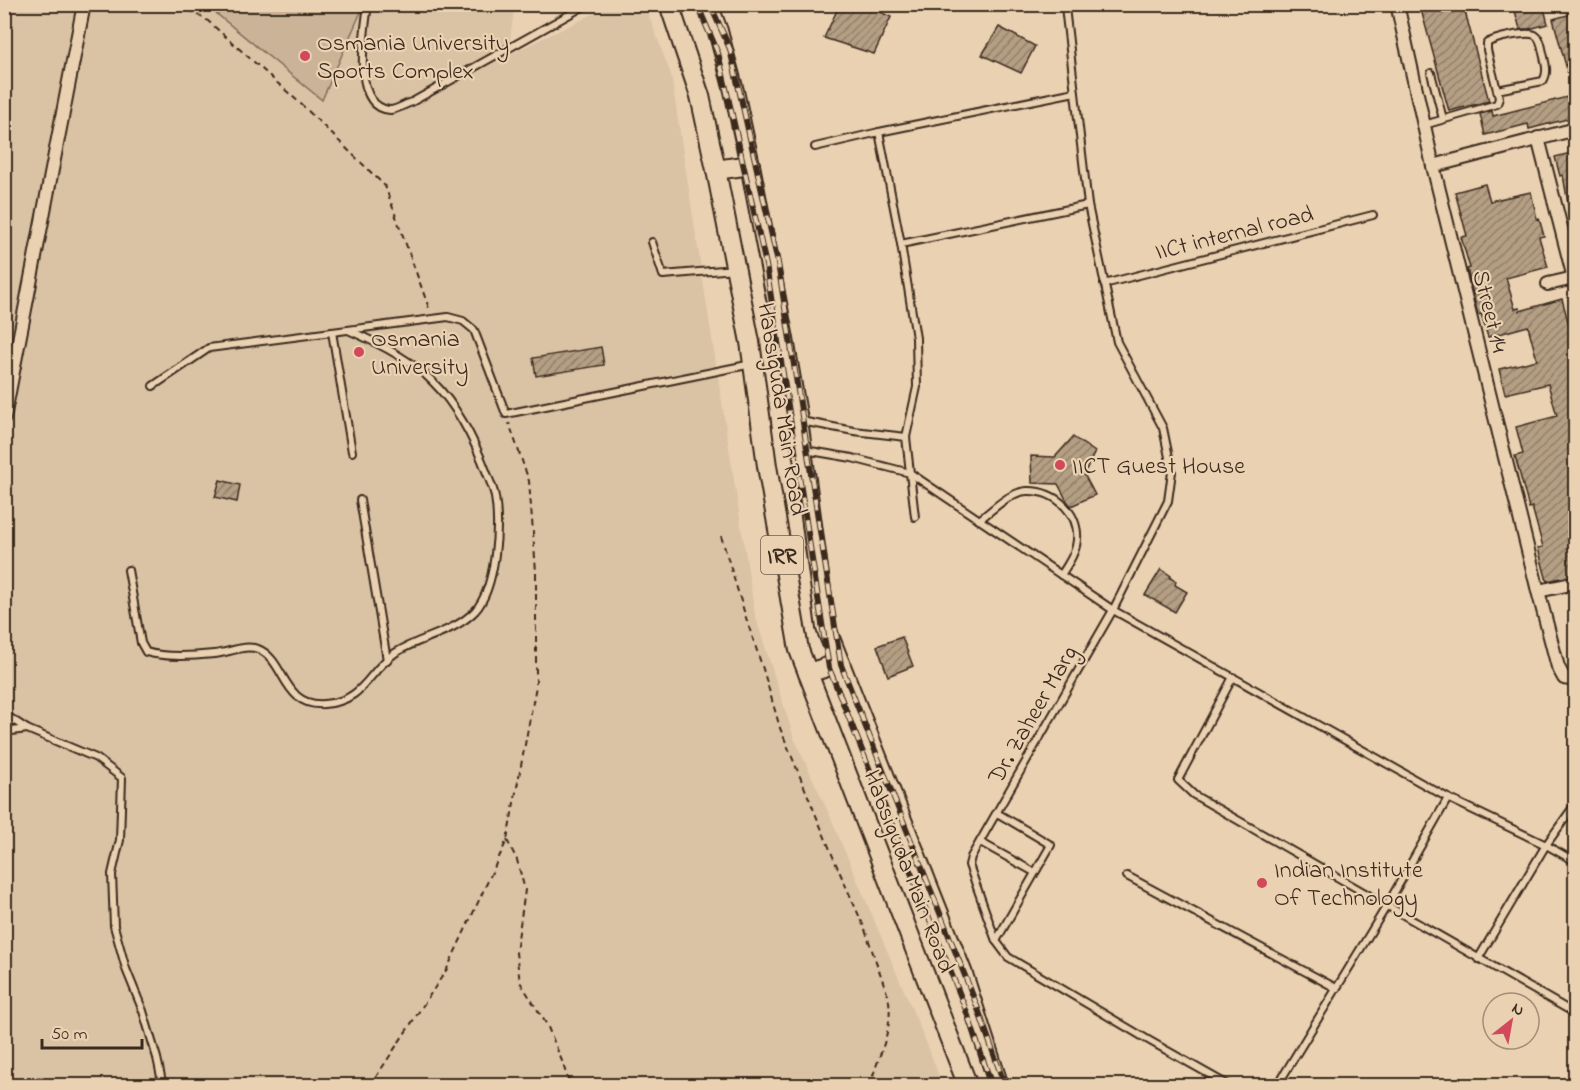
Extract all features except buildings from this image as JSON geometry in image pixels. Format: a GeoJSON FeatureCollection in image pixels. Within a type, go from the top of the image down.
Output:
{"type":"FeatureCollection","features":[{"type":"Feature","properties":{"kind":"main road","name":"Habsiguda Main Road"},"geometry":{"type":"LineString","coordinates":[[669,4],[700,96],[716,170],[750,342],[767,466],[799,650],[968,1086]]}},
{"type":"Feature","properties":{"kind":"main road","name":"Habsiguda Main Road"},"geometry":{"type":"LineString","coordinates":[[708,4],[725,53],[750,165],[784,339],[798,420],[826,628],[963,974],[999,1086]]}},
{"type":"Feature","properties":{"kind":"main road"},"geometry":{"type":"LineString","coordinates":[[716,170],[750,165]]}},
{"type":"Feature","properties":{"kind":"main road"},"geometry":{"type":"LineString","coordinates":[[808,673],[840,663]]}},
{"type":"Feature","properties":{"kind":"street"},"geometry":{"type":"LineString","coordinates":[[4,418],[84,4]]}},
{"type":"Feature","properties":{"kind":"street","name":"Street 14"},"geometry":{"type":"LineString","coordinates":[[1397,4],[1433,166],[1558,667],[1564,678],[1575,678]]}},
{"type":"Feature","properties":{"kind":"street"},"geometry":{"type":"LineString","coordinates":[[1433,166],[1575,129]]}},
{"type":"Feature","properties":{"kind":"street"},"geometry":{"type":"LineString","coordinates":[[1538,138],[1575,282],[1548,284]]}},
{"type":"Feature","properties":{"kind":"street"},"geometry":{"type":"LineString","coordinates":[[1538,591],[1575,583]]}},
{"type":"Feature","properties":{"kind":"lane"},"geometry":{"type":"LineString","coordinates":[[368,4],[362,55],[366,86],[368,94],[378,107],[392,110],[412,102],[588,4]]}},
{"type":"Feature","properties":{"kind":"lane"},"geometry":{"type":"LineString","coordinates":[[1067,4],[1065,7],[1088,205],[1117,342],[1163,428],[1172,472],[1168,501],[1113,610]]}},
{"type":"Feature","properties":{"kind":"lane"},"geometry":{"type":"LineString","coordinates":[[1424,125],[1497,104],[1499,98],[1497,90],[1487,50],[1487,43],[1494,39],[1535,35],[1540,39],[1547,70],[1543,81],[1497,90]]}},
{"type":"Feature","properties":{"kind":"lane"},"geometry":{"type":"LineString","coordinates":[[1431,74],[1443,119]]}},
{"type":"Feature","properties":{"kind":"lane"},"geometry":{"type":"LineString","coordinates":[[815,147],[1075,92]]}},
{"type":"Feature","properties":{"kind":"lane"},"geometry":{"type":"LineString","coordinates":[[879,132],[901,244],[916,338],[917,387],[906,437],[915,517]]}},
{"type":"Feature","properties":{"kind":"lane"},"geometry":{"type":"LineString","coordinates":[[901,244],[1088,205]]}},
{"type":"Feature","properties":{"kind":"lane","name":"IICt internal road"},"geometry":{"type":"LineString","coordinates":[[1104,284],[1373,214]]}},
{"type":"Feature","properties":{"kind":"lane"},"geometry":{"type":"LineString","coordinates":[[652,242],[663,275],[735,269]]}},
{"type":"Feature","properties":{"kind":"lane"},"geometry":{"type":"LineString","coordinates":[[153,386],[209,348],[448,317],[463,321],[474,330],[506,414],[753,364]]}},
{"type":"Feature","properties":{"kind":"lane"},"geometry":{"type":"LineString","coordinates":[[128,570],[141,643],[146,652],[157,656],[215,654],[248,648],[258,649],[268,655],[296,696],[305,702],[323,704],[345,701],[363,687],[387,660],[408,645],[460,622],[476,610],[488,588],[495,562],[495,496],[474,443],[461,419],[434,382],[398,356],[348,330]]}},
{"type":"Feature","properties":{"kind":"lane"},"geometry":{"type":"LineString","coordinates":[[332,332],[352,452]]}},
{"type":"Feature","properties":{"kind":"lane"},"geometry":{"type":"LineString","coordinates":[[798,420],[854,431],[906,437]]}},
{"type":"Feature","properties":{"kind":"lane"},"geometry":{"type":"LineString","coordinates":[[801,449],[852,458],[910,473],[1113,610],[1448,798],[1546,845],[1575,862]]}},
{"type":"Feature","properties":{"kind":"lane"},"geometry":{"type":"LineString","coordinates":[[979,520],[1012,495],[1027,491],[1043,493],[1059,501],[1070,510],[1077,533],[1074,552],[1062,575]]}},
{"type":"Feature","properties":{"kind":"lane"},"geometry":{"type":"LineString","coordinates":[[360,500],[387,660]]}},
{"type":"Feature","properties":{"kind":"lane","name":"Dr. Zaheer Marg"},"geometry":{"type":"LineString","coordinates":[[1113,610],[996,813],[969,861],[969,865],[996,941],[1008,957],[1230,1086]]}},
{"type":"Feature","properties":{"kind":"lane"},"geometry":{"type":"LineString","coordinates":[[1233,677],[1178,780],[1194,795],[1575,1014]]}},
{"type":"Feature","properties":{"kind":"lane"},"geometry":{"type":"LineString","coordinates":[[4,714],[27,729],[96,758],[122,778],[120,840],[112,874],[114,926],[126,969],[154,1048],[163,1086]]}},
{"type":"Feature","properties":{"kind":"lane"},"geometry":{"type":"LineString","coordinates":[[4,732],[27,729]]}},
{"type":"Feature","properties":{"kind":"lane"},"geometry":{"type":"LineString","coordinates":[[1277,1086],[1386,907],[1448,798]]}},
{"type":"Feature","properties":{"kind":"lane"},"geometry":{"type":"LineString","coordinates":[[1478,959],[1546,845],[1575,803]]}},
{"type":"Feature","properties":{"kind":"lane"},"geometry":{"type":"LineString","coordinates":[[996,813],[1051,845],[996,941]]}},
{"type":"Feature","properties":{"kind":"lane"},"geometry":{"type":"LineString","coordinates":[[980,842],[1034,872]]}},
{"type":"Feature","properties":{"kind":"lane"},"geometry":{"type":"LineString","coordinates":[[1127,876],[1336,987]]}},
{"type":"Feature","properties":{"kind":"path"},"geometry":{"type":"LineString","coordinates":[[179,4],[208,21],[301,104],[386,186],[433,319]]}},
{"type":"Feature","properties":{"kind":"path"},"geometry":{"type":"LineString","coordinates":[[370,1086],[447,969],[507,840],[536,686],[536,571],[529,481],[506,414]]}},
{"type":"Feature","properties":{"kind":"path"},"geometry":{"type":"LineString","coordinates":[[721,536],[780,728],[864,927],[888,996],[891,1008],[888,1036],[875,1065],[870,1086]]}},
{"type":"Feature","properties":{"kind":"path"},"geometry":{"type":"LineString","coordinates":[[507,840],[518,860],[525,890],[516,953],[520,982],[547,1025],[570,1086]]}},
{"type":"Feature","properties":{"kind":"shaded area","name":"Osmania University"},"geometry":{"type":"Polygon","coordinates":[[[5,5],[522,5],[514,10],[508,55],[612,5],[645,5],[671,75],[755,615],[794,738],[829,814],[929,1049],[942,1085],[5,1086],[5,5]]]}},
{"type":"Feature","properties":{"kind":"shaded area","name":"Osmania University Sports Complex"},"geometry":{"type":"Polygon","coordinates":[[[202,5],[364,5],[322,100],[213,11],[202,5]]]}},
{"type":"Feature","properties":{"kind":"railway"},"geometry":{"type":"LineString","coordinates":[[697,4],[718,53],[766,265],[829,668],[966,1010],[992,1086]]}},
{"type":"Feature","properties":{"kind":"railway"},"geometry":{"type":"LineString","coordinates":[[710,4],[730,49],[778,263],[841,665],[977,1006],[1005,1086]]}},
{"type":"Feature","properties":{"kind":"place","name":"Osmania University Sports Complex"},"geometry":{"type":"Point","coordinates":[305,56]}},
{"type":"Feature","properties":{"kind":"place","name":"Osmania University"},"geometry":{"type":"Point","coordinates":[359,352]}},
{"type":"Feature","properties":{"kind":"place","name":"IICT Guest House"},"geometry":{"type":"Point","coordinates":[1060,465]}},
{"type":"Feature","properties":{"kind":"place","name":"Indian Institute Of Technology"},"geometry":{"type":"Point","coordinates":[1262,883]}}]}
